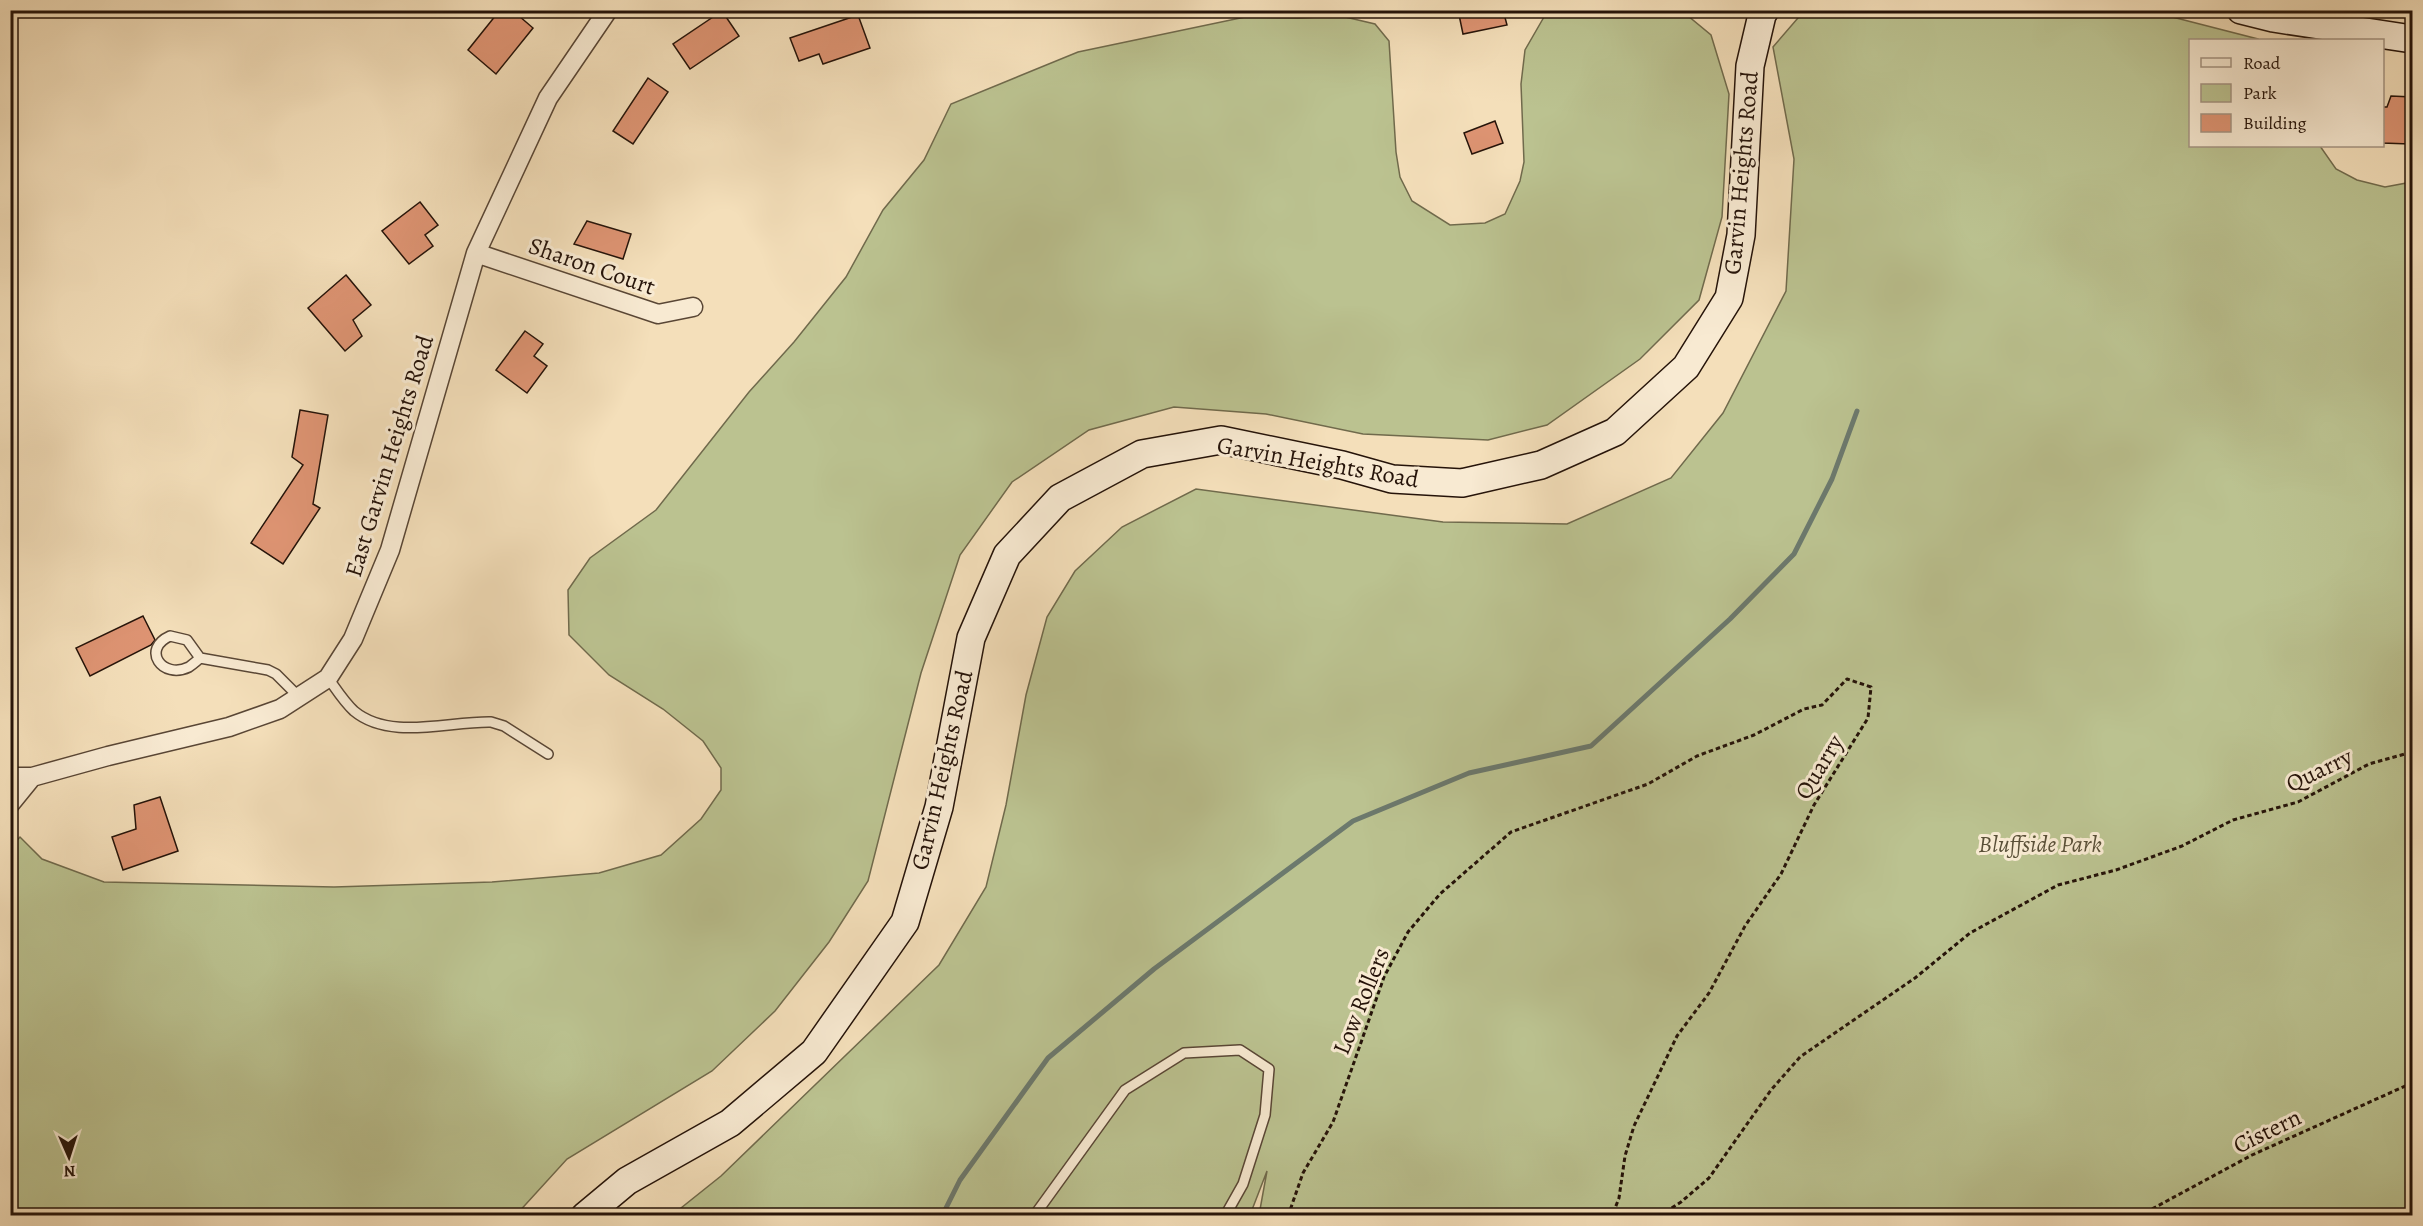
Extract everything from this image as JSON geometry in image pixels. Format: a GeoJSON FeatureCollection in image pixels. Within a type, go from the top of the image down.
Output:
{"type":"FeatureCollection","features":[{"type":"Feature","properties":{"kind":"main road"},"geometry":{"type":"LineString","coordinates":[[2241,10],[2273,18],[2412,39]]}},
{"type":"Feature","properties":{"kind":"main road","name":"Garvin Heights Road"},"geometry":{"type":"LineString","coordinates":[[585,1215],[627,1181],[730,1123],[814,1052],[905,922],[939,807],[971,638],[1007,555],[1060,498],[1142,454],[1221,440],[1342,465],[1392,479],[1462,483],[1541,465],[1616,432],[1686,367],[1729,298],[1741,235],[1750,66],[1761,12]]}},
{"type":"Feature","properties":{"kind":"street","name":"East Garvin Heights Road"},"geometry":{"type":"LineString","coordinates":[[10,777],[32,777],[229,727],[280,709],[328,678],[353,639],[390,550],[476,252],[549,98],[608,10]]}},
{"type":"Feature","properties":{"kind":"street","name":"Sharon Court"},"geometry":{"type":"LineString","coordinates":[[476,252],[658,314],[693,307]]}},
{"type":"Feature","properties":{"kind":"street"},"geometry":{"type":"LineString","coordinates":[[10,804],[32,777]]}},
{"type":"Feature","properties":{"kind":"lane"},"geometry":{"type":"LineString","coordinates":[[200,658],[187,639],[178,637],[170,636],[162,640],[156,650],[157,661],[163,668],[171,670],[188,667],[200,658],[267,670],[276,674],[299,696]]}},
{"type":"Feature","properties":{"kind":"lane"},"geometry":{"type":"LineString","coordinates":[[328,678],[354,710],[374,723],[407,727],[491,722],[504,726],[548,754]]}},
{"type":"Feature","properties":{"kind":"lane"},"geometry":{"type":"LineString","coordinates":[[1034,1215],[1125,1090],[1184,1053],[1240,1050],[1269,1069],[1265,1115],[1243,1184],[1225,1215]]}},
{"type":"Feature","properties":{"kind":"path","name":"Quarry"},"geometry":{"type":"LineString","coordinates":[[1511,832],[1648,784],[1697,756],[1754,735],[1804,709],[1822,705],[1847,679],[1871,687],[1868,718],[1814,805],[1781,874],[1744,926],[1709,993],[1672,1046],[1634,1126],[1625,1156],[1619,1198],[1612,1215]]}},
{"type":"Feature","properties":{"kind":"path","name":"Quarry"},"geometry":{"type":"LineString","coordinates":[[1659,1215],[1681,1202],[1709,1178],[1771,1090],[1800,1058],[1915,978],[1970,933],[2058,885],[2116,870],[2182,846],[2233,820],[2298,802],[2369,764],[2412,752]]}},
{"type":"Feature","properties":{"kind":"path","name":"Low Rollers"},"geometry":{"type":"LineString","coordinates":[[1288,1215],[1303,1173],[1333,1122],[1384,977],[1408,932],[1440,894],[1511,832]]}},
{"type":"Feature","properties":{"kind":"path","name":"Cistern"},"geometry":{"type":"LineString","coordinates":[[2139,1215],[2252,1155],[2412,1083]]}},
{"type":"Feature","properties":{"kind":"path"},"geometry":{"type":"LineString","coordinates":[[2378,1215],[2404,1212],[2409,1215]]}},
{"type":"Feature","properties":{"kind":"green space"},"geometry":{"type":"Polygon","coordinates":[[[1554,11],[1682,11],[1711,35],[1729,94],[1722,217],[1699,300],[1640,359],[1547,425],[1488,440],[1363,434],[1266,414],[1174,407],[1089,430],[1012,482],[960,555],[921,673],[868,881],[829,942],[775,1011],[712,1071],[567,1159],[516,1215],[11,1215],[10,848],[20,837],[42,859],[104,882],[334,887],[492,882],[599,873],[661,855],[701,819],[721,790],[721,768],[703,741],[663,709],[609,675],[569,635],[568,590],[590,558],[656,510],[749,392],[794,342],[846,277],[883,210],[924,160],[951,104],[1078,52],[1245,17],[1341,16],[1375,24],[1389,41],[1396,152],[1400,177],[1412,201],[1450,225],[1485,223],[1505,214],[1520,181],[1524,162],[1521,84],[1525,50],[1544,17],[1554,11]]]}},
{"type":"Feature","properties":{"kind":"green space","name":"Bluffside Park"},"geometry":{"type":"Polygon","coordinates":[[[1804,11],[2149,11],[2258,39],[2189,39],[2189,147],[2321,147],[2336,169],[2357,180],[2385,187],[2412,182],[2412,1215],[1259,1215],[1267,1171],[1250,1215],[671,1216],[721,1176],[939,965],[986,887],[1006,805],[1026,695],[1047,617],[1075,571],[1122,527],[1196,489],[1443,522],[1567,524],[1671,478],[1723,413],[1786,291],[1794,159],[1773,47],[1804,11]]]}},
{"type":"Feature","properties":{"kind":"building"},"geometry":{"type":"Polygon","coordinates":[[[500,10],[512,10],[533,28],[496,74],[468,50],[500,10]]]}},
{"type":"Feature","properties":{"kind":"building"},"geometry":{"type":"Polygon","coordinates":[[[1458,10],[1503,10],[1507,25],[1463,34],[1458,10]]]}},
{"type":"Feature","properties":{"kind":"building"},"geometry":{"type":"Polygon","coordinates":[[[722,11],[739,36],[690,69],[673,44],[722,11]]]}},
{"type":"Feature","properties":{"kind":"building"},"geometry":{"type":"Polygon","coordinates":[[[858,15],[870,48],[823,64],[819,54],[799,61],[790,38],[858,15]]]}},
{"type":"Feature","properties":{"kind":"building"},"geometry":{"type":"Polygon","coordinates":[[[648,78],[668,92],[633,144],[613,131],[648,78]]]}},
{"type":"Feature","properties":{"kind":"building"},"geometry":{"type":"Polygon","coordinates":[[[2391,96],[2412,97],[2410,144],[2384,143],[2384,107],[2387,107],[2391,96]]]}},
{"type":"Feature","properties":{"kind":"building"},"geometry":{"type":"Polygon","coordinates":[[[1495,121],[1503,143],[1472,154],[1464,133],[1495,121]]]}},
{"type":"Feature","properties":{"kind":"building"},"geometry":{"type":"Polygon","coordinates":[[[420,202],[438,225],[425,235],[433,246],[409,264],[382,231],[420,202]]]}},
{"type":"Feature","properties":{"kind":"building"},"geometry":{"type":"Polygon","coordinates":[[[587,221],[631,234],[623,259],[574,244],[587,221]]]}},
{"type":"Feature","properties":{"kind":"building"},"geometry":{"type":"Polygon","coordinates":[[[346,275],[371,305],[353,320],[362,336],[345,351],[308,308],[346,275]]]}},
{"type":"Feature","properties":{"kind":"building"},"geometry":{"type":"Polygon","coordinates":[[[525,331],[543,344],[534,356],[547,366],[527,393],[496,370],[525,331]]]}},
{"type":"Feature","properties":{"kind":"building"},"geometry":{"type":"Polygon","coordinates":[[[300,410],[328,415],[313,504],[320,508],[283,564],[251,543],[303,465],[292,457],[300,410]]]}},
{"type":"Feature","properties":{"kind":"building"},"geometry":{"type":"Polygon","coordinates":[[[143,616],[155,640],[151,645],[90,676],[76,648],[143,616]]]}},
{"type":"Feature","properties":{"kind":"building"},"geometry":{"type":"Polygon","coordinates":[[[160,797],[178,851],[123,870],[112,837],[136,829],[134,805],[160,797]]]}},
{"type":"Feature","properties":{"kind":"waterway"},"geometry":{"type":"LineString","coordinates":[[942,1216],[960,1180],[1048,1058],[1154,969],[1353,821],[1469,773],[1591,746],[1730,619],[1794,554],[1832,479],[1857,411]]}}]}
